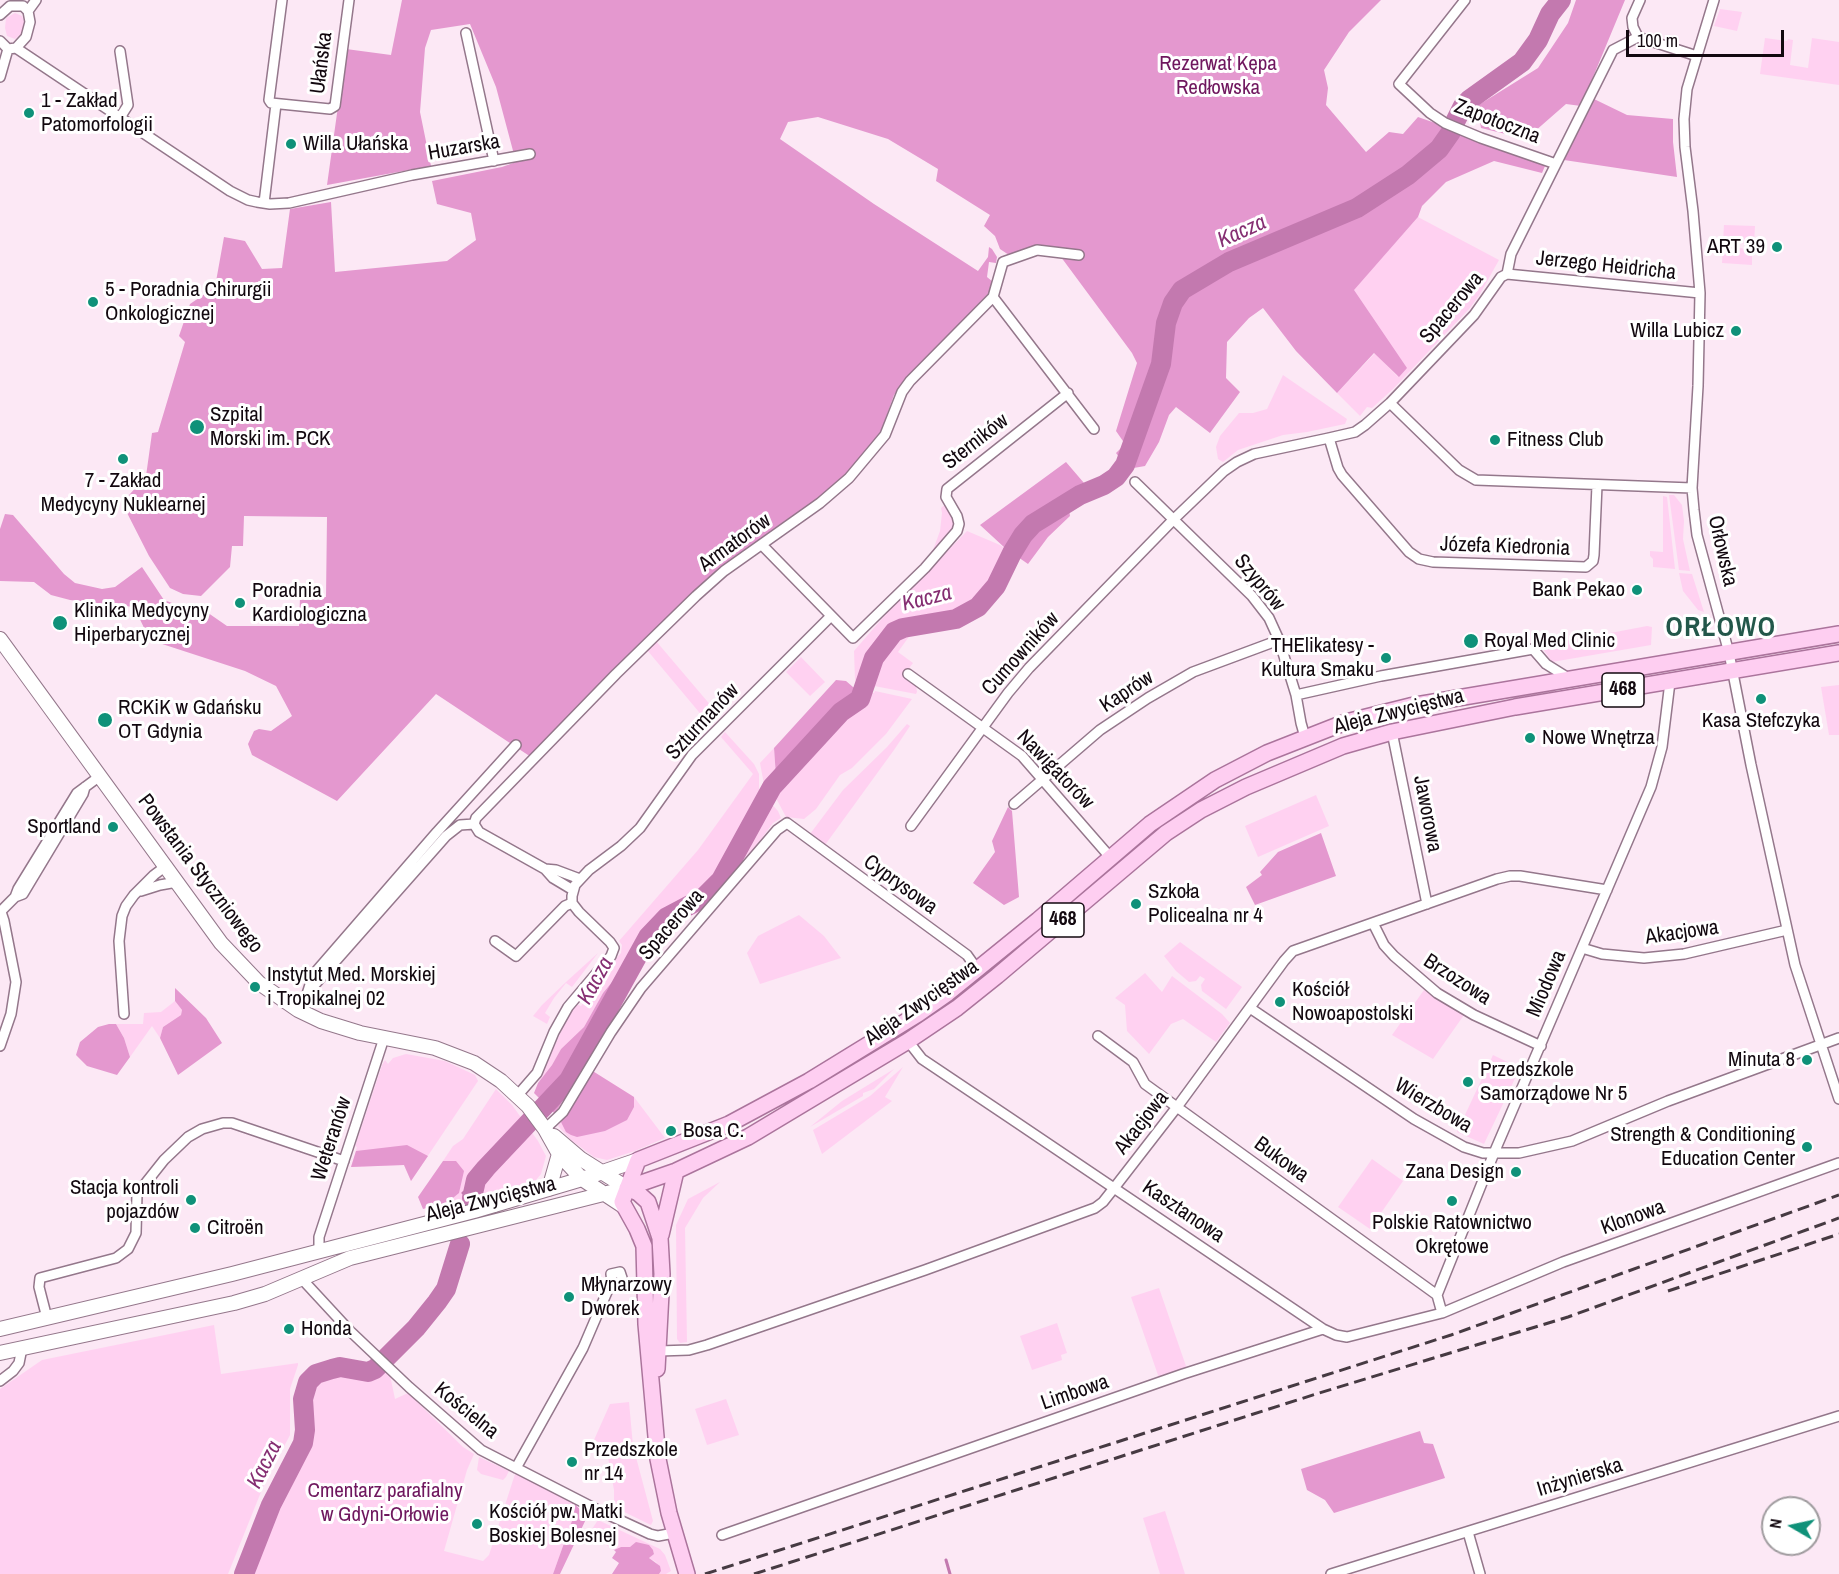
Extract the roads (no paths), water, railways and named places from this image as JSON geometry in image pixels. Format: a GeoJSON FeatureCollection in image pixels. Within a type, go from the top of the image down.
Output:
{"type":"FeatureCollection","features":[{"type":"Feature","properties":{"kind":"main road","name":"Aleja Zwycięstwa"},"geometry":{"type":"LineString","coordinates":[[0,1329],[232,1274],[549,1189],[638,1160],[729,1124],[809,1081],[918,1014],[1046,913],[1150,824],[1195,792],[1267,753],[1305,737],[1346,722],[1401,708],[1839,634]]}},
{"type":"Feature","properties":{"kind":"main road","name":"Powstania Styczniowego"},"geometry":{"type":"LineString","coordinates":[[0,639],[221,943],[242,967],[266,988],[298,1010],[340,1027],[435,1048],[474,1063],[501,1082],[528,1106],[559,1154],[582,1179],[623,1206]]}},
{"type":"Feature","properties":{"kind":"main road","name":"Aleja Zwycięstwa"},"geometry":{"type":"LineString","coordinates":[[0,1353],[234,1303],[265,1294],[350,1258],[627,1188],[676,1171],[773,1123],[908,1041],[957,1008],[1159,839],[1192,815],[1228,796],[1343,746],[1392,732],[1515,707],[1839,653]]}},
{"type":"Feature","properties":{"kind":"main road","name":"Powstania Styczniowego"},"geometry":{"type":"LineString","coordinates":[[544,1128],[581,1160],[627,1188]]}},
{"type":"Feature","properties":{"kind":"main road"},"geometry":{"type":"LineString","coordinates":[[549,1189],[559,1154]]}},
{"type":"Feature","properties":{"kind":"main road"},"geometry":{"type":"LineString","coordinates":[[638,1160],[622,1202],[644,1246],[646,1324],[659,1467],[674,1533],[687,1574]]}},
{"type":"Feature","properties":{"kind":"main road"},"geometry":{"type":"LineString","coordinates":[[660,1238],[676,1171]]}},
{"type":"Feature","properties":{"kind":"main road"},"geometry":{"type":"LineString","coordinates":[[601,1173],[604,1177],[604,1194]]}},
{"type":"Feature","properties":{"kind":"main road"},"geometry":{"type":"LineString","coordinates":[[627,1188],[638,1193],[648,1202],[660,1238],[662,1274],[659,1351],[654,1400]]}},
{"type":"Feature","properties":{"kind":"main road"},"geometry":{"type":"LineString","coordinates":[[47,1318],[52,1342]]}},
{"type":"Feature","properties":{"kind":"street"},"geometry":{"type":"LineString","coordinates":[[28,11],[36,0]]}},
{"type":"Feature","properties":{"kind":"street"},"geometry":{"type":"LineString","coordinates":[[264,203],[276,104],[269,100],[282,0]]}},
{"type":"Feature","properties":{"kind":"street","name":"Ułańska"},"geometry":{"type":"LineString","coordinates":[[276,104],[330,109],[335,106],[349,0]]}},
{"type":"Feature","properties":{"kind":"street","name":"Zapotoczna"},"geometry":{"type":"LineString","coordinates":[[1465,0],[1399,84],[1430,113],[1445,123],[1556,164]]}},
{"type":"Feature","properties":{"kind":"street"},"geometry":{"type":"LineString","coordinates":[[1640,0],[1632,18],[1638,37],[1697,56]]}},
{"type":"Feature","properties":{"kind":"street","name":"Orłowska"},"geometry":{"type":"LineString","coordinates":[[1714,0],[1688,89],[1684,119],[1700,293],[1698,386],[1692,488],[1697,536],[1729,653],[1801,989],[1839,1099]]}},
{"type":"Feature","properties":{"kind":"street"},"geometry":{"type":"LineString","coordinates":[[0,15],[10,6],[22,6],[28,11],[30,22],[28,33],[23,42],[12,48],[0,77]]}},
{"type":"Feature","properties":{"kind":"street"},"geometry":{"type":"LineString","coordinates":[[466,33],[494,161]]}},
{"type":"Feature","properties":{"kind":"street","name":"Spacerowa"},"geometry":{"type":"LineString","coordinates":[[1174,519],[1224,471],[1237,462],[1254,454],[1360,429],[1390,403],[1474,315],[1501,277],[1507,274],[1511,254],[1592,95],[1609,56],[1618,47],[1638,37]]}},
{"type":"Feature","properties":{"kind":"street","name":"Huzarska"},"geometry":{"type":"LineString","coordinates":[[0,41],[121,116],[230,191],[248,200],[264,203],[289,202],[530,154]]}},
{"type":"Feature","properties":{"kind":"street"},"geometry":{"type":"LineString","coordinates":[[120,51],[128,105],[121,116]]}},
{"type":"Feature","properties":{"kind":"street"},"geometry":{"type":"LineString","coordinates":[[1079,255],[1037,250],[1003,262],[993,297],[1094,429]]}},
{"type":"Feature","properties":{"kind":"street","name":"Jerzego Heidricha"},"geometry":{"type":"LineString","coordinates":[[1507,274],[1700,293]]}},
{"type":"Feature","properties":{"kind":"street","name":"Armatorów"},"geometry":{"type":"LineString","coordinates":[[474,824],[483,811],[616,674],[696,596],[724,571],[820,503],[849,478],[885,435],[906,386],[993,297]]}},
{"type":"Feature","properties":{"kind":"street","name":"Sterników"},"geometry":{"type":"LineString","coordinates":[[831,616],[853,638],[925,568],[957,531],[959,524],[946,497],[947,489],[1068,393]]}},
{"type":"Feature","properties":{"kind":"street"},"geometry":{"type":"LineString","coordinates":[[1390,403],[1459,470],[1476,480],[1692,488]]}},
{"type":"Feature","properties":{"kind":"street","name":"Józefa Kiedronia"},"geometry":{"type":"LineString","coordinates":[[1329,438],[1342,475],[1409,552],[1424,561],[1586,567],[1593,561],[1594,555],[1597,485]]}},
{"type":"Feature","properties":{"kind":"street","name":"Szyprów"},"geometry":{"type":"LineString","coordinates":[[1135,482],[1252,596],[1269,618],[1279,640],[1296,694],[1300,723],[1305,737]]}},
{"type":"Feature","properties":{"kind":"street","name":"Cumowników"},"geometry":{"type":"LineString","coordinates":[[911,826],[1029,668],[1174,519]]}},
{"type":"Feature","properties":{"kind":"street"},"geometry":{"type":"LineString","coordinates":[[762,545],[831,616]]}},
{"type":"Feature","properties":{"kind":"street","name":"Szturmanów"},"geometry":{"type":"LineString","coordinates":[[572,903],[573,890],[580,879],[640,828],[692,754],[831,616]]}},
{"type":"Feature","properties":{"kind":"street","name":"Kaprów"},"geometry":{"type":"LineString","coordinates":[[1014,804],[1100,730],[1148,698],[1193,672],[1279,640]]}},
{"type":"Feature","properties":{"kind":"street"},"geometry":{"type":"LineString","coordinates":[[1296,694],[1381,676],[1533,649],[1546,664],[1570,678]]}},
{"type":"Feature","properties":{"kind":"street","name":"Nawigatorów"},"geometry":{"type":"LineString","coordinates":[[908,674],[1022,756],[1110,857]]}},
{"type":"Feature","properties":{"kind":"street","name":"Miodowa"},"geometry":{"type":"LineString","coordinates":[[1437,1295],[1494,1153],[1642,812],[1660,760],[1670,682]]}},
{"type":"Feature","properties":{"kind":"street","name":"Jaworowa"},"geometry":{"type":"LineString","coordinates":[[1392,732],[1426,904]]}},
{"type":"Feature","properties":{"kind":"street"},"geometry":{"type":"LineString","coordinates":[[298,1010],[307,994],[313,975],[516,746]]}},
{"type":"Feature","properties":{"kind":"street"},"geometry":{"type":"LineString","coordinates":[[0,1046],[11,1014],[16,982],[4,921],[0,912],[15,897],[77,793],[100,776]]}},
{"type":"Feature","properties":{"kind":"street"},"geometry":{"type":"LineString","coordinates":[[469,799],[483,811]]}},
{"type":"Feature","properties":{"kind":"street","name":"Spacerowa"},"geometry":{"type":"LineString","coordinates":[[544,1128],[563,1112],[610,1032],[641,988],[777,830],[787,823],[799,832]]}},
{"type":"Feature","properties":{"kind":"street"},"geometry":{"type":"LineString","coordinates":[[307,994],[446,836],[460,825],[474,824],[479,832],[545,869],[553,878],[573,890]]}},
{"type":"Feature","properties":{"kind":"street","name":"Cyprysowa"},"geometry":{"type":"LineString","coordinates":[[799,832],[967,955],[977,969]]}},
{"type":"Feature","properties":{"kind":"street"},"geometry":{"type":"LineString","coordinates":[[124,1014],[119,928],[126,906],[134,895],[166,866]]}},
{"type":"Feature","properties":{"kind":"street"},"geometry":{"type":"LineString","coordinates":[[545,869],[556,870],[580,879]]}},
{"type":"Feature","properties":{"kind":"street","name":"Akacjowa"},"geometry":{"type":"LineString","coordinates":[[659,1351],[689,1350],[707,1345],[1095,1208],[1115,1188],[1293,951],[1510,876],[1607,891]]}},
{"type":"Feature","properties":{"kind":"street"},"geometry":{"type":"LineString","coordinates":[[134,895],[148,888],[177,882]]}},
{"type":"Feature","properties":{"kind":"street"},"geometry":{"type":"LineString","coordinates":[[495,941],[516,956],[565,906],[572,903],[614,948],[611,956],[568,1007],[554,1032],[537,1073],[518,1096]]}},
{"type":"Feature","properties":{"kind":"street","name":"Brzozowa"},"geometry":{"type":"LineString","coordinates":[[1373,923],[1384,945],[1394,956],[1437,993],[1474,1015],[1541,1046]]}},
{"type":"Feature","properties":{"kind":"street","name":"Akacjowa"},"geometry":{"type":"LineString","coordinates":[[1582,948],[1602,954],[1644,958],[1684,954],[1787,930]]}},
{"type":"Feature","properties":{"kind":"street","name":"Wierzbowa"},"geometry":{"type":"LineString","coordinates":[[1250,1008],[1435,1132],[1474,1151],[1494,1153],[1519,1153],[1572,1141],[1668,1101],[1839,1038]]}},
{"type":"Feature","properties":{"kind":"street","name":"Bukowa"},"geometry":{"type":"LineString","coordinates":[[1098,1036],[1133,1062],[1145,1084],[1437,1295]]}},
{"type":"Feature","properties":{"kind":"street","name":"Weteranów"},"geometry":{"type":"LineString","coordinates":[[319,1251],[319,1237],[384,1038]]}},
{"type":"Feature","properties":{"kind":"street","name":"Kasztanowa"},"geometry":{"type":"LineString","coordinates":[[908,1041],[922,1059],[1323,1329]]}},
{"type":"Feature","properties":{"kind":"street"},"geometry":{"type":"LineString","coordinates":[[47,1318],[39,1287],[40,1278],[116,1258],[128,1249],[136,1233],[137,1194],[164,1160],[188,1137],[211,1125],[232,1124],[344,1161]]}},
{"type":"Feature","properties":{"kind":"street","name":"Klonowa"},"geometry":{"type":"LineString","coordinates":[[1442,1313],[1563,1262],[1839,1163]]}},
{"type":"Feature","properties":{"kind":"street","name":"Kościelna"},"geometry":{"type":"LineString","coordinates":[[301,1278],[378,1358],[468,1441],[481,1450],[650,1534],[658,1536],[674,1533]]}},
{"type":"Feature","properties":{"kind":"street"},"geometry":{"type":"LineString","coordinates":[[516,1468],[583,1347],[612,1282]]}},
{"type":"Feature","properties":{"kind":"street"},"geometry":{"type":"LineString","coordinates":[[1437,1295],[1442,1313]]}},
{"type":"Feature","properties":{"kind":"street","name":"Limbowa"},"geometry":{"type":"LineString","coordinates":[[722,1535],[1182,1374],[1323,1329],[1336,1335],[1347,1336],[1442,1313]]}},
{"type":"Feature","properties":{"kind":"street"},"geometry":{"type":"LineString","coordinates":[[0,1381],[19,1363],[22,1348]]}},
{"type":"Feature","properties":{"kind":"street","name":"Inżynierska"},"geometry":{"type":"LineString","coordinates":[[1331,1574],[1347,1572],[1839,1416]]}},
{"type":"Feature","properties":{"kind":"street"},"geometry":{"type":"LineString","coordinates":[[1468,1532],[1480,1574]]}},
{"type":"Feature","properties":{"kind":"waterway","name":"Kacza"},"geometry":{"type":"LineString","coordinates":[[1454,124],[1463,106],[1469,100],[1522,62],[1538,40],[1550,14],[1561,0]]}},
{"type":"Feature","properties":{"kind":"waterway","name":"Kacza"},"geometry":{"type":"LineString","coordinates":[[472,1198],[476,1180],[569,1080],[648,937],[667,917],[703,898],[721,880],[772,787],[841,712],[860,699],[874,658],[894,632],[903,628],[956,619],[978,607],[996,586],[1012,553],[1033,524],[1080,495],[1116,477],[1125,465],[1161,364],[1166,323],[1173,303],[1182,290],[1229,262],[1357,208],[1408,175],[1439,149],[1451,132]]}},
{"type":"Feature","properties":{"kind":"waterway"},"geometry":{"type":"LineString","coordinates":[[463,1193],[475,1185]]}},
{"type":"Feature","properties":{"kind":"waterway","name":"Kacza"},"geometry":{"type":"LineString","coordinates":[[244,1574],[271,1505],[303,1443],[305,1430],[303,1399],[308,1382],[316,1374],[340,1367],[368,1372],[375,1369],[416,1328],[446,1289],[460,1244]]}},
{"type":"Feature","properties":{"kind":"waterway"},"geometry":{"type":"LineString","coordinates":[[946,1560],[950,1574]]}},
{"type":"Feature","properties":{"kind":"railway"},"geometry":{"type":"LineString","coordinates":[[705,1574],[1451,1335],[1839,1195]]}},
{"type":"Feature","properties":{"kind":"railway"},"geometry":{"type":"LineString","coordinates":[[754,1574],[1316,1394],[1568,1317],[1839,1218]]}},
{"type":"Feature","properties":{"kind":"railway"},"geometry":{"type":"LineString","coordinates":[[1668,1291],[1839,1234]]}},
{"type":"Feature","properties":{"kind":"place","name":"1 - Zakład Patomorfologii"},"geometry":{"type":"Point","coordinates":[29,113]}},
{"type":"Feature","properties":{"kind":"place","name":"Willa Ułańska"},"geometry":{"type":"Point","coordinates":[291,144]}},
{"type":"Feature","properties":{"kind":"place","name":"ART 39"},"geometry":{"type":"Point","coordinates":[1777,247]}},
{"type":"Feature","properties":{"kind":"place","name":"5 - Poradnia Chirurgii Onkologicznej"},"geometry":{"type":"Point","coordinates":[93,302]}},
{"type":"Feature","properties":{"kind":"place","name":"Willa Lubicz"},"geometry":{"type":"Point","coordinates":[1736,331]}},
{"type":"Feature","properties":{"kind":"place","name":"Szpital Morski im. PCK"},"geometry":{"type":"Point","coordinates":[197,427]}},
{"type":"Feature","properties":{"kind":"place","name":"Fitness Club"},"geometry":{"type":"Point","coordinates":[1495,440]}},
{"type":"Feature","properties":{"kind":"place","name":"7 - Zakład Medycyny Nuklearnej"},"geometry":{"type":"Point","coordinates":[123,459]}},
{"type":"Feature","properties":{"kind":"place","name":"Bank Pekao"},"geometry":{"type":"Point","coordinates":[1637,590]}},
{"type":"Feature","properties":{"kind":"place","name":"Poradnia Kardiologiczna"},"geometry":{"type":"Point","coordinates":[240,603]}},
{"type":"Feature","properties":{"kind":"place","name":"Klinika Medycyny Hiperbarycznej"},"geometry":{"type":"Point","coordinates":[60,623]}},
{"type":"Feature","properties":{"kind":"place","name":"Royal Med Clinic"},"geometry":{"type":"Point","coordinates":[1471,641]}},
{"type":"Feature","properties":{"kind":"place","name":"THElikatesy - Kultura Smaku"},"geometry":{"type":"Point","coordinates":[1386,658]}},
{"type":"Feature","properties":{"kind":"place","name":"Kasa Stefczyka"},"geometry":{"type":"Point","coordinates":[1761,699]}},
{"type":"Feature","properties":{"kind":"place","name":"RCKiK w Gdańsku OT Gdynia"},"geometry":{"type":"Point","coordinates":[105,720]}},
{"type":"Feature","properties":{"kind":"place","name":"Nowe Wnętrza"},"geometry":{"type":"Point","coordinates":[1530,738]}},
{"type":"Feature","properties":{"kind":"place","name":"Sportland"},"geometry":{"type":"Point","coordinates":[113,827]}},
{"type":"Feature","properties":{"kind":"place","name":"Szkoła Policealna nr 4"},"geometry":{"type":"Point","coordinates":[1136,904]}},
{"type":"Feature","properties":{"kind":"place","name":"Instytut Med. Morskiej i Tropikalnej 02"},"geometry":{"type":"Point","coordinates":[255,987]}},
{"type":"Feature","properties":{"kind":"place","name":"Kościół Nowoapostolski"},"geometry":{"type":"Point","coordinates":[1280,1002]}},
{"type":"Feature","properties":{"kind":"place","name":"Minuta 8"},"geometry":{"type":"Point","coordinates":[1807,1060]}},
{"type":"Feature","properties":{"kind":"place","name":"Przedszkole Samorządowe Nr 5"},"geometry":{"type":"Point","coordinates":[1468,1082]}},
{"type":"Feature","properties":{"kind":"place","name":"Bosa C."},"geometry":{"type":"Point","coordinates":[671,1131]}},
{"type":"Feature","properties":{"kind":"place","name":"Strength & Conditioning Education Center"},"geometry":{"type":"Point","coordinates":[1807,1147]}},
{"type":"Feature","properties":{"kind":"place","name":"Zana Design"},"geometry":{"type":"Point","coordinates":[1516,1172]}},
{"type":"Feature","properties":{"kind":"place","name":"Stacja kontroli pojazdów"},"geometry":{"type":"Point","coordinates":[191,1200]}},
{"type":"Feature","properties":{"kind":"place","name":"Polskie Ratownictwo Okrętowe"},"geometry":{"type":"Point","coordinates":[1452,1201]}},
{"type":"Feature","properties":{"kind":"place","name":"Citroën"},"geometry":{"type":"Point","coordinates":[195,1228]}},
{"type":"Feature","properties":{"kind":"place","name":"Młynarzowy Dworek"},"geometry":{"type":"Point","coordinates":[569,1297]}},
{"type":"Feature","properties":{"kind":"place","name":"Honda"},"geometry":{"type":"Point","coordinates":[289,1329]}},
{"type":"Feature","properties":{"kind":"place","name":"Przedszkole nr 14"},"geometry":{"type":"Point","coordinates":[572,1462]}},
{"type":"Feature","properties":{"kind":"place","name":"Kościół pw. Matki Boskiej Bolesnej"},"geometry":{"type":"Point","coordinates":[477,1524]}},
{"type":"Feature","properties":{"kind":"district","name":"ORŁOWO"},"geometry":{"type":"Point","coordinates":[1721,629]}},
{"type":"Feature","properties":{"kind":"park label","name":"Rezerwat Kępa Redłowska"},"geometry":{"type":"Point","coordinates":[1218,76]}},
{"type":"Feature","properties":{"kind":"park label","name":"Cmentarz parafialny w Gdyni-Orłowie"},"geometry":{"type":"Point","coordinates":[385,1503]}}]}
